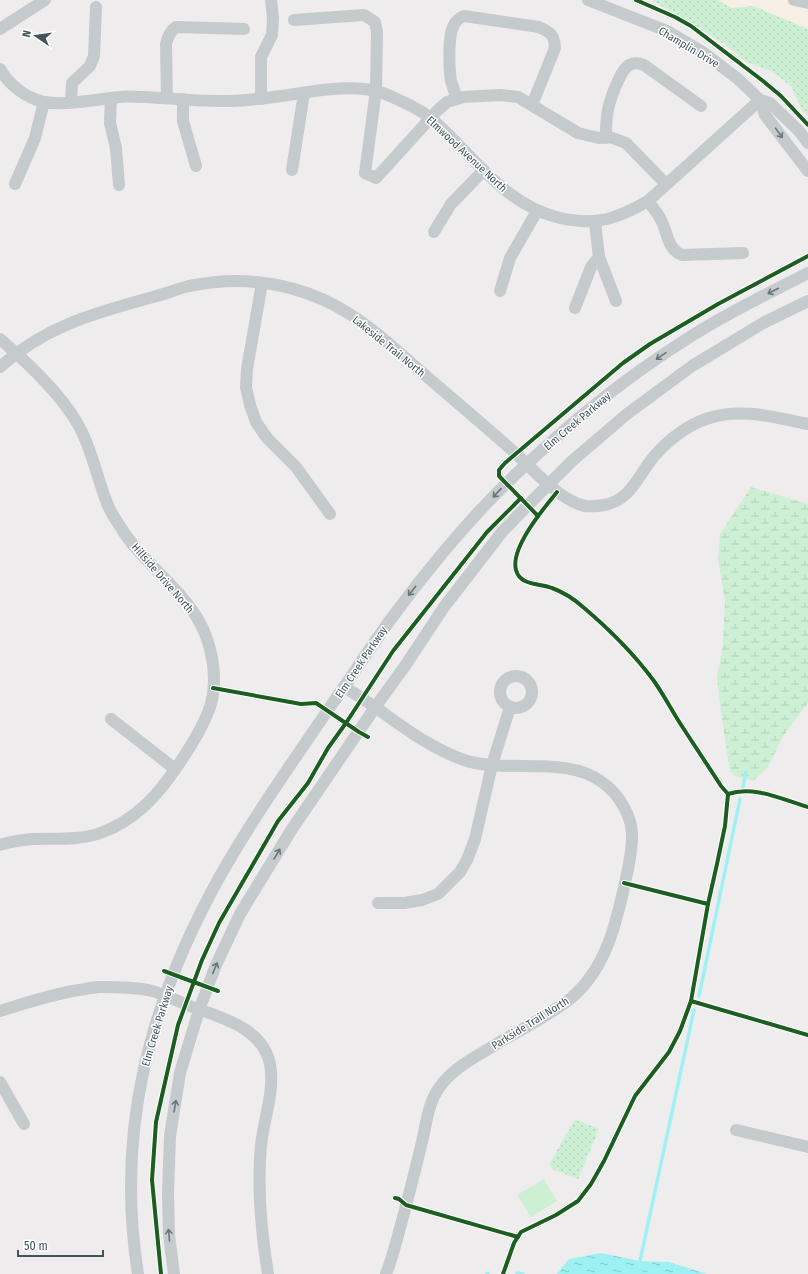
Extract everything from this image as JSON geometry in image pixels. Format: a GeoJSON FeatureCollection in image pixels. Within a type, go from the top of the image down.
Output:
{"type":"FeatureCollection","features":[{"type":"Feature","properties":{"kind":"street"},"geometry":{"type":"LineString","coordinates":[[0,29],[45,0]]}},
{"type":"Feature","properties":{"kind":"street"},"geometry":{"type":"LineString","coordinates":[[261,99],[261,57],[272,35],[273,18],[271,0]]}},
{"type":"Feature","properties":{"kind":"street"},"geometry":{"type":"LineString","coordinates":[[794,0],[808,3]]}},
{"type":"Feature","properties":{"kind":"street","name":"Champlin Drive"},"geometry":{"type":"LineString","coordinates":[[592,1],[667,31],[704,53],[738,79],[760,100],[770,104],[799,131],[808,143]]}},
{"type":"Feature","properties":{"kind":"street"},"geometry":{"type":"LineString","coordinates":[[71,102],[72,83],[90,66],[94,56],[96,7]]}},
{"type":"Feature","properties":{"kind":"street"},"geometry":{"type":"LineString","coordinates":[[294,20],[364,15],[375,22],[378,32],[376,90],[365,173],[376,178],[430,118],[447,102],[463,97],[500,95],[518,97],[578,133],[598,138],[610,137],[626,142],[666,184]]}},
{"type":"Feature","properties":{"kind":"street"},"geometry":{"type":"LineString","coordinates":[[457,99],[451,81],[449,59],[451,33],[453,26],[458,19],[464,16],[539,27],[550,32],[554,39],[555,48],[532,105]]}},
{"type":"Feature","properties":{"kind":"street"},"geometry":{"type":"LineString","coordinates":[[167,98],[166,44],[172,30],[176,27],[244,28]]}},
{"type":"Feature","properties":{"kind":"street"},"geometry":{"type":"LineString","coordinates":[[606,138],[607,114],[623,72],[630,65],[639,63],[644,65],[701,106]]}},
{"type":"Feature","properties":{"kind":"street","name":"Elmwood Avenue North"},"geometry":{"type":"LineString","coordinates":[[0,69],[5,79],[28,96],[44,102],[58,103],[120,96],[227,101],[261,99],[348,88],[376,90],[393,96],[430,118],[502,188],[537,211],[572,221],[595,222],[615,217],[648,201],[760,100]]}},
{"type":"Feature","properties":{"kind":"street"},"geometry":{"type":"LineString","coordinates":[[292,170],[304,93]]}},
{"type":"Feature","properties":{"kind":"street"},"geometry":{"type":"LineString","coordinates":[[111,98],[110,123],[116,148],[119,185]]}},
{"type":"Feature","properties":{"kind":"street"},"geometry":{"type":"LineString","coordinates":[[183,99],[183,121],[196,166]]}},
{"type":"Feature","properties":{"kind":"street","name":"Champlin Drive"},"geometry":{"type":"LineString","coordinates":[[760,100],[765,115],[808,171]]}},
{"type":"Feature","properties":{"kind":"street"},"geometry":{"type":"LineString","coordinates":[[15,184],[35,138],[44,102]]}},
{"type":"Feature","properties":{"kind":"street"},"geometry":{"type":"LineString","coordinates":[[434,232],[451,204],[484,170]]}},
{"type":"Feature","properties":{"kind":"street"},"geometry":{"type":"LineString","coordinates":[[648,201],[661,218],[674,252],[682,255],[743,253]]}},
{"type":"Feature","properties":{"kind":"street"},"geometry":{"type":"LineString","coordinates":[[500,291],[510,258],[537,211]]}},
{"type":"Feature","properties":{"kind":"street"},"geometry":{"type":"LineString","coordinates":[[595,222],[599,257],[616,301]]}},
{"type":"Feature","properties":{"kind":"street"},"geometry":{"type":"LineString","coordinates":[[575,308],[591,267],[599,257]]}},
{"type":"Feature","properties":{"kind":"street","name":"Elm Creek Parkway"},"geometry":{"type":"LineString","coordinates":[[138,1274],[131,1212],[130,1170],[133,1129],[139,1088],[148,1048],[164,996],[183,951],[220,876],[264,804],[392,617],[443,551],[506,483],[589,410],[639,371],[679,344],[724,317],[808,273]]}},
{"type":"Feature","properties":{"kind":"street","name":"Lakeside Trail North"},"geometry":{"type":"LineString","coordinates":[[0,367],[16,352],[48,333],[79,319],[188,286],[215,282],[262,282],[291,288],[323,299],[349,313],[377,334],[562,496],[586,506],[596,507],[610,504],[624,497],[637,482],[654,457],[666,444],[678,433],[706,419],[736,414],[757,414],[808,424]]}},
{"type":"Feature","properties":{"kind":"street"},"geometry":{"type":"LineString","coordinates":[[262,282],[247,369],[246,387],[250,405],[256,422],[267,438],[296,467],[330,514]]}},
{"type":"Feature","properties":{"kind":"street"},"geometry":{"type":"LineString","coordinates":[[174,1274],[169,1236],[168,1193],[170,1136],[180,1073],[199,1010],[216,966],[240,914],[292,829],[444,607],[502,532],[572,461],[627,414],[692,366],[765,322],[808,301]]}},
{"type":"Feature","properties":{"kind":"street","name":"Hillside Drive North"},"geometry":{"type":"LineString","coordinates":[[0,339],[16,352],[72,414],[92,454],[107,505],[122,530],[139,552],[186,603],[198,621],[208,641],[212,662],[213,683],[211,703],[202,727],[159,791],[142,808],[123,822],[102,832],[80,838],[32,839],[0,845]]}},
{"type":"Feature","properties":{"kind":"street","name":"Parkside Trail North"},"geometry":{"type":"LineString","coordinates":[[344,687],[376,706],[420,738],[442,751],[466,761],[492,765],[566,768],[585,772],[600,780],[612,789],[623,804],[633,836],[631,852],[616,920],[609,942],[600,962],[587,981],[570,998],[551,1011],[464,1064],[449,1075],[438,1089],[430,1107],[406,1205],[386,1274]]}},
{"type":"Feature","properties":{"kind":"street"},"geometry":{"type":"LineString","coordinates":[[378,903],[404,903],[422,900],[438,894],[460,872],[467,860],[475,839],[492,765],[510,707]]}},
{"type":"Feature","properties":{"kind":"street"},"geometry":{"type":"LineString","coordinates":[[111,719],[175,769]]}},
{"type":"Feature","properties":{"kind":"street"},"geometry":{"type":"LineString","coordinates":[[0,1011],[29,1001],[63,992],[98,987],[149,990],[231,1022],[249,1032],[261,1045],[270,1062],[272,1081],[261,1144],[259,1191],[262,1238],[268,1274]]}},
{"type":"Feature","properties":{"kind":"street"},"geometry":{"type":"LineString","coordinates":[[0,1082],[24,1124]]}},
{"type":"Feature","properties":{"kind":"street"},"geometry":{"type":"LineString","coordinates":[[736,1130],[808,1147]]}},
{"type":"Feature","properties":{"kind":"shaded area"},"geometry":{"type":"Polygon","coordinates":[[[718,0],[808,0],[808,29],[753,6],[731,8],[718,0]]]}},
{"type":"Feature","properties":{"kind":"green space"},"geometry":{"type":"Polygon","coordinates":[[[652,0],[718,0],[731,8],[753,6],[808,29],[808,116],[802,110],[791,86],[771,71],[746,62],[723,43],[652,0]]]}},
{"type":"Feature","properties":{"kind":"green space"},"geometry":{"type":"Polygon","coordinates":[[[751,487],[808,504],[808,703],[782,738],[768,767],[753,781],[735,776],[730,771],[717,678],[723,643],[725,601],[718,559],[720,534],[751,487]]]}},
{"type":"Feature","properties":{"kind":"green space"},"geometry":{"type":"Polygon","coordinates":[[[575,1119],[599,1129],[578,1179],[552,1169],[550,1163],[575,1119]]]}},
{"type":"Feature","properties":{"kind":"green space"},"geometry":{"type":"Polygon","coordinates":[[[544,1179],[557,1201],[531,1217],[517,1195],[544,1179]]]}},
{"type":"Feature","properties":{"kind":"water"},"geometry":{"type":"Polygon","coordinates":[[[601,1253],[640,1261],[669,1262],[707,1274],[557,1274],[569,1259],[601,1253]]]}},
{"type":"Feature","properties":{"kind":"waterway"},"geometry":{"type":"LineString","coordinates":[[743,787],[746,772]]}},
{"type":"Feature","properties":{"kind":"waterway"},"geometry":{"type":"LineString","coordinates":[[699,996],[740,799]]}},
{"type":"Feature","properties":{"kind":"waterway"},"geometry":{"type":"LineString","coordinates":[[641,1274],[640,1261],[694,1010]]}},
{"type":"Feature","properties":{"kind":"waterway"},"geometry":{"type":"LineString","coordinates":[[517,1273],[523,1274]]}},
{"type":"Feature","properties":{"kind":"cycle path"},"geometry":{"type":"LineString","coordinates":[[636,0],[675,17],[691,26],[781,96],[808,125]]}},
{"type":"Feature","properties":{"kind":"cycle path"},"geometry":{"type":"LineString","coordinates":[[538,516],[499,476],[499,470],[505,463],[623,363],[650,344],[718,304],[808,256]]}},
{"type":"Feature","properties":{"kind":"cycle path"},"geometry":{"type":"LineString","coordinates":[[503,1274],[514,1243],[521,1232],[556,1215],[578,1201],[591,1184],[604,1161],[635,1096],[669,1052],[680,1031],[691,1001],[708,904],[725,826],[728,794],[721,786],[654,681],[621,642],[580,604],[552,588],[531,583],[522,579],[518,575],[516,570],[516,561],[518,551],[523,540],[529,529],[557,492]]}},
{"type":"Feature","properties":{"kind":"cycle path"},"geometry":{"type":"LineString","coordinates":[[161,1274],[152,1180],[156,1122],[178,1025],[202,960],[219,923],[278,821],[308,783],[328,748],[393,651],[487,532],[521,498]]}},
{"type":"Feature","properties":{"kind":"cycle path"},"geometry":{"type":"LineString","coordinates":[[213,688],[301,704],[316,703],[368,737]]}},
{"type":"Feature","properties":{"kind":"cycle path"},"geometry":{"type":"LineString","coordinates":[[728,794],[748,791],[758,792],[779,797],[808,807]]}},
{"type":"Feature","properties":{"kind":"cycle path"},"geometry":{"type":"LineString","coordinates":[[624,883],[708,904]]}},
{"type":"Feature","properties":{"kind":"cycle path"},"geometry":{"type":"LineString","coordinates":[[164,971],[218,991]]}},
{"type":"Feature","properties":{"kind":"cycle path"},"geometry":{"type":"LineString","coordinates":[[691,1001],[808,1035]]}},
{"type":"Feature","properties":{"kind":"cycle path"},"geometry":{"type":"LineString","coordinates":[[395,1198],[399,1199],[406,1205],[518,1237]]}}]}
